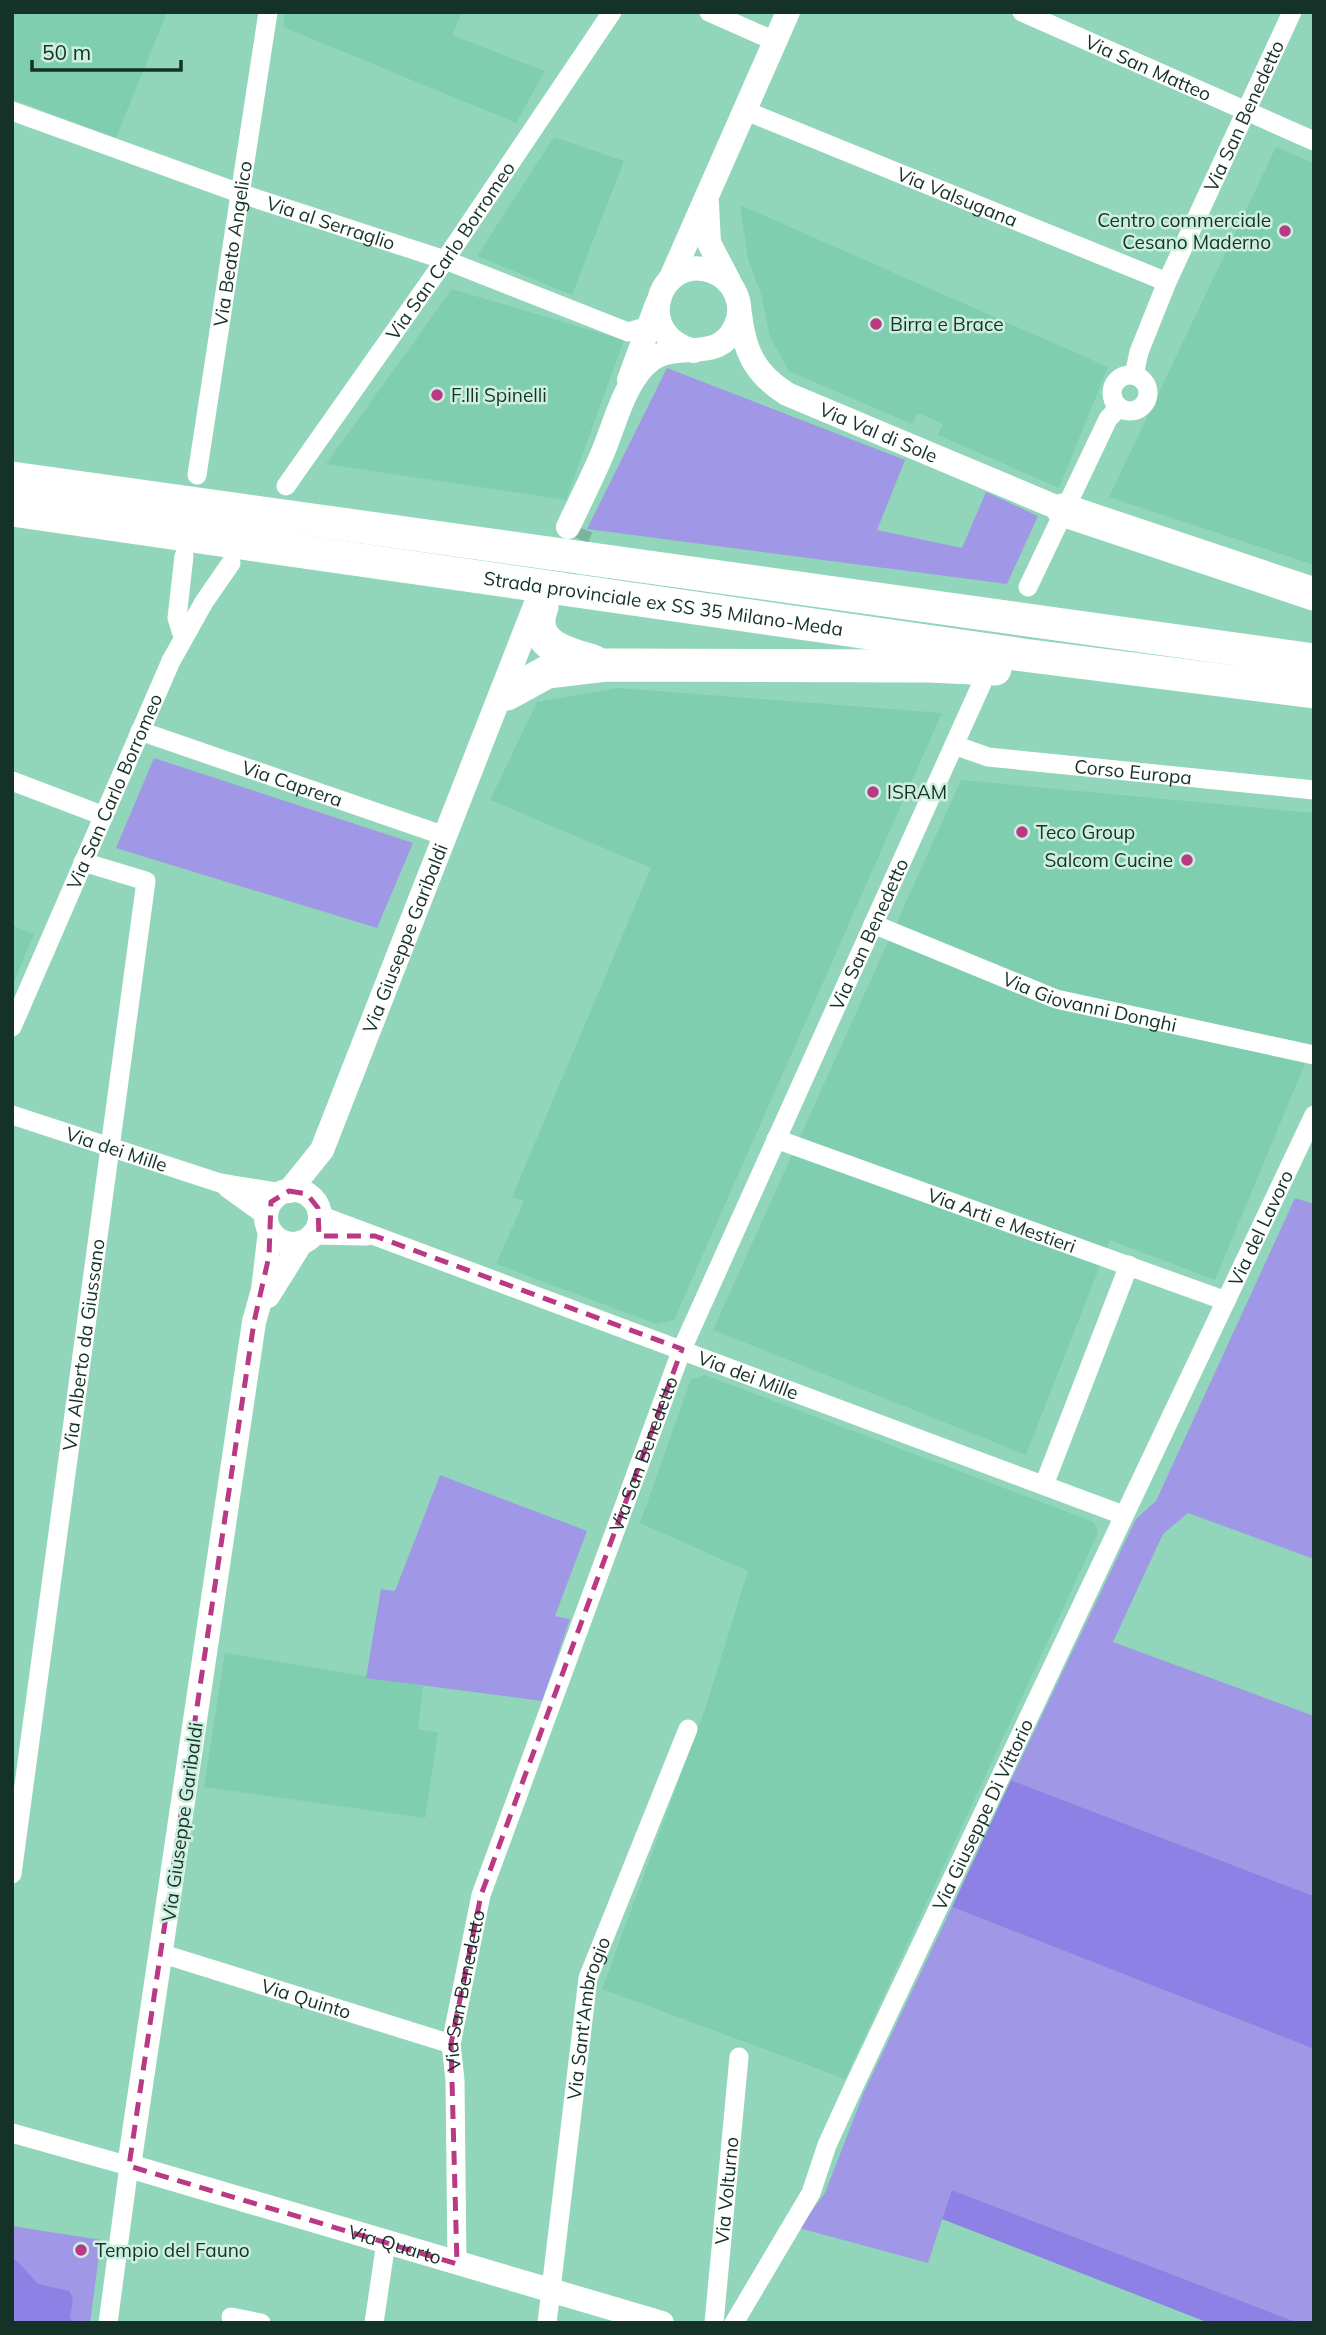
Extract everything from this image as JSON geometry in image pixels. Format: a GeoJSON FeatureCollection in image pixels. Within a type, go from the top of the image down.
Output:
{"type":"FeatureCollection","features":[{"type":"Feature","properties":{"kind":"highway","name":"Strada provinciale ex SS 35 Milano-Meda"},"geometry":{"type":"LineString","coordinates":[[12,478],[172,530],[297,518],[1314,660]]}},
{"type":"Feature","properties":{"kind":"highway","name":"Strada provinciale ex SS 35 Milano-Meda"},"geometry":{"type":"LineString","coordinates":[[12,510],[172,530],[275,549],[539,607],[583,591],[934,653],[1174,673],[1314,692]]}},
{"type":"Feature","properties":{"kind":"highway"},"geometry":{"type":"LineString","coordinates":[[1063,510],[1314,594]]}},
{"type":"Feature","properties":{"kind":"highway"},"geometry":{"type":"LineString","coordinates":[[539,607],[548,643],[561,651],[606,665]]}},
{"type":"Feature","properties":{"kind":"highway"},"geometry":{"type":"LineString","coordinates":[[507,694],[547,672],[606,665],[934,653]]}},
{"type":"Feature","properties":{"kind":"street","name":"Via Beato Angelico"},"geometry":{"type":"LineString","coordinates":[[197,474],[268,12]]}},
{"type":"Feature","properties":{"kind":"street","name":"Via San Carlo Borromeo"},"geometry":{"type":"LineString","coordinates":[[286,486],[445,260],[612,12]]}},
{"type":"Feature","properties":{"kind":"street"},"geometry":{"type":"LineString","coordinates":[[709,12],[778,42]]}},
{"type":"Feature","properties":{"kind":"street"},"geometry":{"type":"LineString","coordinates":[[625,401],[634,364],[652,315],[778,42],[788,12]]}},
{"type":"Feature","properties":{"kind":"street","name":"Via San Matteo"},"geometry":{"type":"LineString","coordinates":[[1022,12],[1314,141]]}},
{"type":"Feature","properties":{"kind":"street","name":"Via San Benedetto"},"geometry":{"type":"LineString","coordinates":[[1028,587],[1108,419],[1119,407],[1114,400],[1114,384],[1126,374],[1134,375],[1139,352],[1167,282],[1292,12]]}},
{"type":"Feature","properties":{"kind":"street","name":"Via al Serraglio"},"geometry":{"type":"LineString","coordinates":[[12,111],[242,194],[445,260],[628,332],[652,315]]}},
{"type":"Feature","properties":{"kind":"street","name":"Via Valsugana"},"geometry":{"type":"LineString","coordinates":[[746,111],[1167,282]]}},
{"type":"Feature","properties":{"kind":"street"},"geometry":{"type":"LineString","coordinates":[[575,527],[625,401],[634,382],[652,359],[673,352],[720,346],[730,337],[740,312],[731,285],[709,243],[706,216],[710,193]]}},
{"type":"Feature","properties":{"kind":"street"},"geometry":{"type":"LineString","coordinates":[[670,280],[695,269],[722,276],[731,285]]}},
{"type":"Feature","properties":{"kind":"street","name":"Via Val di Sole"},"geometry":{"type":"LineString","coordinates":[[740,312],[746,351],[756,369],[787,394],[1063,510]]}},
{"type":"Feature","properties":{"kind":"street"},"geometry":{"type":"LineString","coordinates":[[652,315],[657,318],[670,341],[694,351]]}},
{"type":"Feature","properties":{"kind":"street"},"geometry":{"type":"LineString","coordinates":[[1119,407],[1130,411],[1146,401],[1148,388],[1134,375]]}},
{"type":"Feature","properties":{"kind":"street"},"geometry":{"type":"LineString","coordinates":[[172,530],[177,618],[183,637]]}},
{"type":"Feature","properties":{"kind":"street","name":"Via San Carlo Borromeo"},"geometry":{"type":"LineString","coordinates":[[12,1027],[183,637],[231,563]]}},
{"type":"Feature","properties":{"kind":"street","name":"Via Giuseppe Garibaldi"},"geometry":{"type":"LineString","coordinates":[[490,728],[507,694],[539,607]]}},
{"type":"Feature","properties":{"kind":"street","name":"Via Giuseppe Garibaldi"},"geometry":{"type":"LineString","coordinates":[[254,1322],[313,1225],[322,1150],[445,836],[539,607]]}},
{"type":"Feature","properties":{"kind":"street","name":"Via San Benedetto"},"geometry":{"type":"LineString","coordinates":[[457,2264],[455,2080],[451,2044],[481,1895],[682,1349],[982,683]]}},
{"type":"Feature","properties":{"kind":"street","name":"Via Caprera"},"geometry":{"type":"LineString","coordinates":[[140,731],[445,836]]}},
{"type":"Feature","properties":{"kind":"street","name":"Corso Europa"},"geometry":{"type":"LineString","coordinates":[[954,745],[988,757],[1314,790]]}},
{"type":"Feature","properties":{"kind":"street"},"geometry":{"type":"LineString","coordinates":[[12,781],[104,816]]}},
{"type":"Feature","properties":{"kind":"street","name":"Via Alberto da Giussano"},"geometry":{"type":"LineString","coordinates":[[12,1874],[146,881],[83,862]]}},
{"type":"Feature","properties":{"kind":"street","name":"Via Giovanni Donghi"},"geometry":{"type":"LineString","coordinates":[[873,924],[1056,999],[1314,1055]]}},
{"type":"Feature","properties":{"kind":"street","name":"Via dei Mille"},"geometry":{"type":"LineString","coordinates":[[12,1115],[220,1183],[286,1192]]}},
{"type":"Feature","properties":{"kind":"street","name":"Via del Lavoro"},"geometry":{"type":"LineString","coordinates":[[1226,1301],[1314,1115]]}},
{"type":"Feature","properties":{"kind":"street","name":"Via Arti e Mestieri"},"geometry":{"type":"LineString","coordinates":[[776,1139],[1226,1301]]}},
{"type":"Feature","properties":{"kind":"street","name":"Via Giuseppe Garibaldi"},"geometry":{"type":"LineString","coordinates":[[286,1192],[322,1150]]}},
{"type":"Feature","properties":{"kind":"street","name":"Via dei Mille"},"geometry":{"type":"LineString","coordinates":[[220,1183],[268,1224]]}},
{"type":"Feature","properties":{"kind":"street"},"geometry":{"type":"LineString","coordinates":[[286,1192],[307,1194],[313,1225],[284,1243],[268,1224],[271,1202],[286,1192]]}},
{"type":"Feature","properties":{"kind":"street","name":"Via Giuseppe Garibaldi"},"geometry":{"type":"LineString","coordinates":[[108,2323],[254,1322],[269,1256],[268,1224]]}},
{"type":"Feature","properties":{"kind":"street","name":"Via dei Mille"},"geometry":{"type":"LineString","coordinates":[[313,1225],[375,1236],[1123,1515]]}},
{"type":"Feature","properties":{"kind":"street"},"geometry":{"type":"LineString","coordinates":[[1044,1485],[1129,1265]]}},
{"type":"Feature","properties":{"kind":"street","name":"Via Giuseppe Di Vittorio"},"geometry":{"type":"LineString","coordinates":[[734,2323],[811,2193],[832,2134],[1226,1301]]}},
{"type":"Feature","properties":{"kind":"street","name":"Via Sant'Ambrogio"},"geometry":{"type":"LineString","coordinates":[[547,2323],[588,1978],[688,1729]]}},
{"type":"Feature","properties":{"kind":"street","name":"Via Quinto"},"geometry":{"type":"LineString","coordinates":[[163,1954],[451,2044]]}},
{"type":"Feature","properties":{"kind":"street","name":"Via Volturno"},"geometry":{"type":"LineString","coordinates":[[715,2323],[739,2057]]}},
{"type":"Feature","properties":{"kind":"street"},"geometry":{"type":"LineString","coordinates":[[12,2133],[129,2166]]}},
{"type":"Feature","properties":{"kind":"street","name":"Via Quarto"},"geometry":{"type":"LineString","coordinates":[[129,2166],[662,2323]]}},
{"type":"Feature","properties":{"kind":"street","name":"Via Quarto"},"geometry":{"type":"LineString","coordinates":[[374,2323],[385,2249]]}},
{"type":"Feature","properties":{"kind":"street"},"geometry":{"type":"LineString","coordinates":[[230,2317],[261,2323]]}},
{"type":"Feature","properties":{"kind":"highlighted area"},"geometry":{"type":"Polygon","coordinates":[[[289,1191],[307,1194],[318,1208],[319,1236],[375,1236],[682,1349],[481,1895],[451,2044],[457,2264],[129,2166],[254,1322],[269,1256],[271,1202],[289,1191]]]}},
{"type":"Feature","properties":{"kind":"shaded area"},"geometry":{"type":"Polygon","coordinates":[[[12,12],[167,12],[116,138],[12,99],[12,12]]]}},
{"type":"Feature","properties":{"kind":"shaded area"},"geometry":{"type":"Polygon","coordinates":[[[285,12],[462,12],[452,35],[545,71],[516,123],[283,27],[285,12]]]}},
{"type":"Feature","properties":{"kind":"shaded area"},"geometry":{"type":"Polygon","coordinates":[[[554,137],[624,161],[572,295],[477,256],[554,137]]]}},
{"type":"Feature","properties":{"kind":"shaded area"},"geometry":{"type":"Polygon","coordinates":[[[1276,147],[1314,163],[1314,565],[1109,497],[1276,147]]]}},
{"type":"Feature","properties":{"kind":"shaded area"},"geometry":{"type":"Polygon","coordinates":[[[740,205],[1108,367],[1059,488],[938,435],[943,424],[918,413],[912,424],[789,371],[770,337],[762,297],[748,259],[740,205]]]}},
{"type":"Feature","properties":{"kind":"shaded area"},"geometry":{"type":"Polygon","coordinates":[[[452,289],[624,340],[566,500],[326,464],[452,289]]]}},
{"type":"Feature","properties":{"kind":"shaded area"},"geometry":{"type":"Polygon","coordinates":[[[667,368],[905,460],[877,530],[962,548],[986,492],[1038,516],[1007,584],[587,529],[667,368]]]}},
{"type":"Feature","properties":{"kind":"shaded area"},"geometry":{"type":"Polygon","coordinates":[[[618,688],[942,713],[674,1320],[656,1324],[496,1264],[524,1201],[512,1197],[651,868],[490,800],[537,702],[618,688]]]}},
{"type":"Feature","properties":{"kind":"shaded area"},"geometry":{"type":"Polygon","coordinates":[[[154,758],[413,843],[377,928],[116,848],[154,758]]]}},
{"type":"Feature","properties":{"kind":"shaded area"},"geometry":{"type":"Polygon","coordinates":[[[961,780],[1314,813],[1314,1042],[1215,1280],[1110,1240],[1026,1455],[713,1330],[961,780]]]}},
{"type":"Feature","properties":{"kind":"shaded area"},"geometry":{"type":"Polygon","coordinates":[[[12,925],[34,934],[12,986],[12,925]]]}},
{"type":"Feature","properties":{"kind":"shaded area"},"geometry":{"type":"Polygon","coordinates":[[[1295,1198],[1314,1204],[1314,1559],[1188,1513],[1163,1534],[1113,1642],[1314,1716],[1314,1896],[1011,1780],[1136,1519],[1156,1501],[1295,1198]]]}},
{"type":"Feature","properties":{"kind":"shaded area"},"geometry":{"type":"Polygon","coordinates":[[[705,1375],[1094,1522],[1098,1533],[845,2079],[602,1989],[705,1709],[748,1571],[640,1523],[691,1379],[705,1375]]]}},
{"type":"Feature","properties":{"kind":"shaded area"},"geometry":{"type":"Polygon","coordinates":[[[440,1475],[587,1531],[555,1616],[570,1619],[542,1701],[366,1678],[381,1589],[395,1591],[440,1475]]]}},
{"type":"Feature","properties":{"kind":"shaded area"},"geometry":{"type":"Polygon","coordinates":[[[225,1653],[423,1686],[418,1729],[438,1733],[425,1818],[204,1787],[225,1653]]]}},
{"type":"Feature","properties":{"kind":"shaded area"},"geometry":{"type":"Polygon","coordinates":[[[1011,1780],[1314,1896],[1314,2049],[952,1907],[1011,1780]]]}},
{"type":"Feature","properties":{"kind":"shaded area"},"geometry":{"type":"Polygon","coordinates":[[[952,1907],[1314,2049],[1314,2323],[1299,2323],[952,2190],[928,2263],[799,2228],[825,2193],[864,2092],[952,1907]]]}},
{"type":"Feature","properties":{"kind":"shaded area"},"geometry":{"type":"Polygon","coordinates":[[[952,2190],[1299,2323],[1209,2323],[942,2219],[952,2190]]]}},
{"type":"Feature","properties":{"kind":"shaded area"},"geometry":{"type":"Polygon","coordinates":[[[12,2226],[101,2240],[90,2323],[12,2323],[12,2226]]]}},
{"type":"Feature","properties":{"kind":"shaded area"},"geometry":{"type":"Polygon","coordinates":[[[12,2260],[16,2260],[38,2284],[69,2291],[73,2298],[70,2318],[75,2323],[12,2323],[12,2260]]]}},
{"type":"Feature","properties":{"kind":"tunnel"},"geometry":{"type":"LineString","coordinates":[[564,572],[581,528]]}},
{"type":"Feature","properties":{"kind":"place","name":"Centro commerciale Cesano Maderno"},"geometry":{"type":"Point","coordinates":[1285,231]}},
{"type":"Feature","properties":{"kind":"place","name":"Birra e Brace"},"geometry":{"type":"Point","coordinates":[876,324]}},
{"type":"Feature","properties":{"kind":"place","name":"F.lli Spinelli"},"geometry":{"type":"Point","coordinates":[437,395]}},
{"type":"Feature","properties":{"kind":"place","name":"ISRAM"},"geometry":{"type":"Point","coordinates":[873,792]}},
{"type":"Feature","properties":{"kind":"place","name":"Teco Group"},"geometry":{"type":"Point","coordinates":[1022,832]}},
{"type":"Feature","properties":{"kind":"place","name":"Salcom Cucine"},"geometry":{"type":"Point","coordinates":[1187,860]}},
{"type":"Feature","properties":{"kind":"place","name":"Tempio del Fauno"},"geometry":{"type":"Point","coordinates":[81,2250]}}]}
